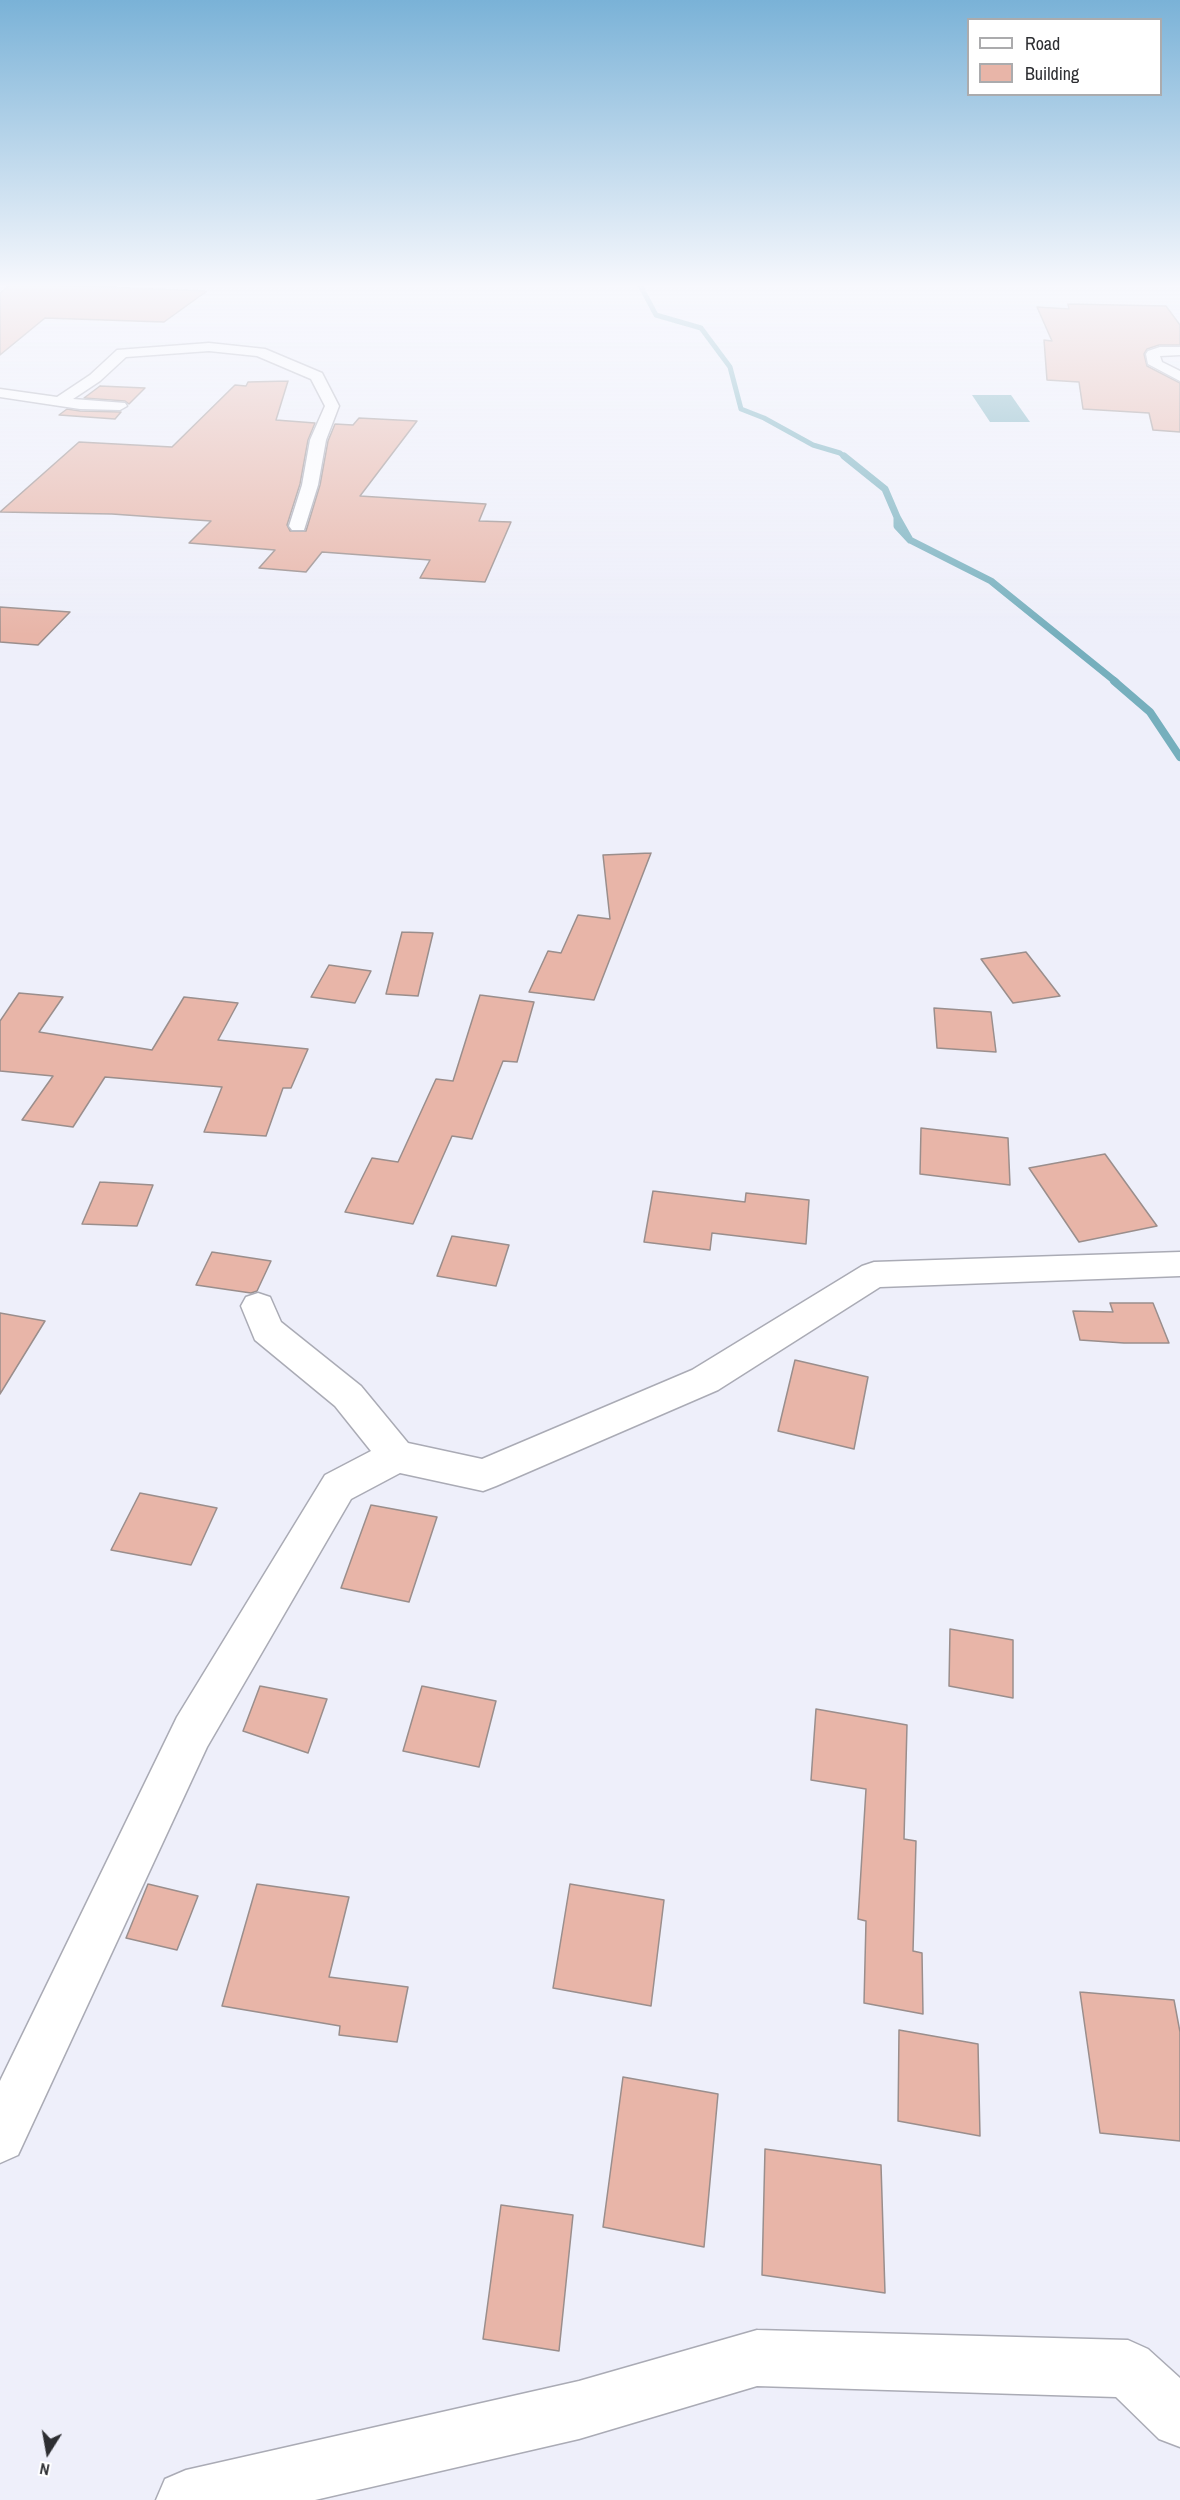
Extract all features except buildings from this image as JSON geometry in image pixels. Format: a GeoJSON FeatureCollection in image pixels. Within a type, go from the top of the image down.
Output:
{"type":"FeatureCollection","features":[{"type":"Feature","properties":{"kind":"street"},"geometry":{"type":"LineString","coordinates":[[59,402],[120,406]]}},
{"type":"Feature","properties":{"kind":"street"},"geometry":{"type":"LineString","coordinates":[[298,526],[310,485],[318,440],[332,406],[330,402]]}},
{"type":"Feature","properties":{"kind":"street"},"geometry":{"type":"LineString","coordinates":[[258,1306],[267,1330],[348,1396],[397,1456],[483,1475],[705,1380],[874,1275],[1180,1264]]}},
{"type":"Feature","properties":{"kind":"street"},"geometry":{"type":"LineString","coordinates":[[0,2137],[192,1732],[338,1487],[397,1456]]}},
{"type":"Feature","properties":{"kind":"street"},"geometry":{"type":"LineString","coordinates":[[186,2500],[579,2410],[757,2358],[1128,2369],[1180,2418]]}},
{"type":"Feature","properties":{"kind":"water"},"geometry":{"type":"Polygon","coordinates":[[[976,402],[1016,402],[1030,422],[990,422],[976,402]]]}},
{"type":"Feature","properties":{"kind":"waterway"},"geometry":{"type":"LineString","coordinates":[[739,402],[741,409],[764,418],[813,445],[840,453],[846,458]]}},
{"type":"Feature","properties":{"kind":"waterway"},"geometry":{"type":"LineString","coordinates":[[844,456],[885,489],[897,517]]}},
{"type":"Feature","properties":{"kind":"waterway"},"geometry":{"type":"LineString","coordinates":[[897,517],[910,540]]}},
{"type":"Feature","properties":{"kind":"waterway"},"geometry":{"type":"LineString","coordinates":[[897,517],[897,526],[910,540]]}},
{"type":"Feature","properties":{"kind":"waterway"},"geometry":{"type":"LineString","coordinates":[[910,540],[991,581],[1116,682]]}},
{"type":"Feature","properties":{"kind":"waterway"},"geometry":{"type":"LineString","coordinates":[[1114,681],[1150,712],[1180,757]]}}]}
